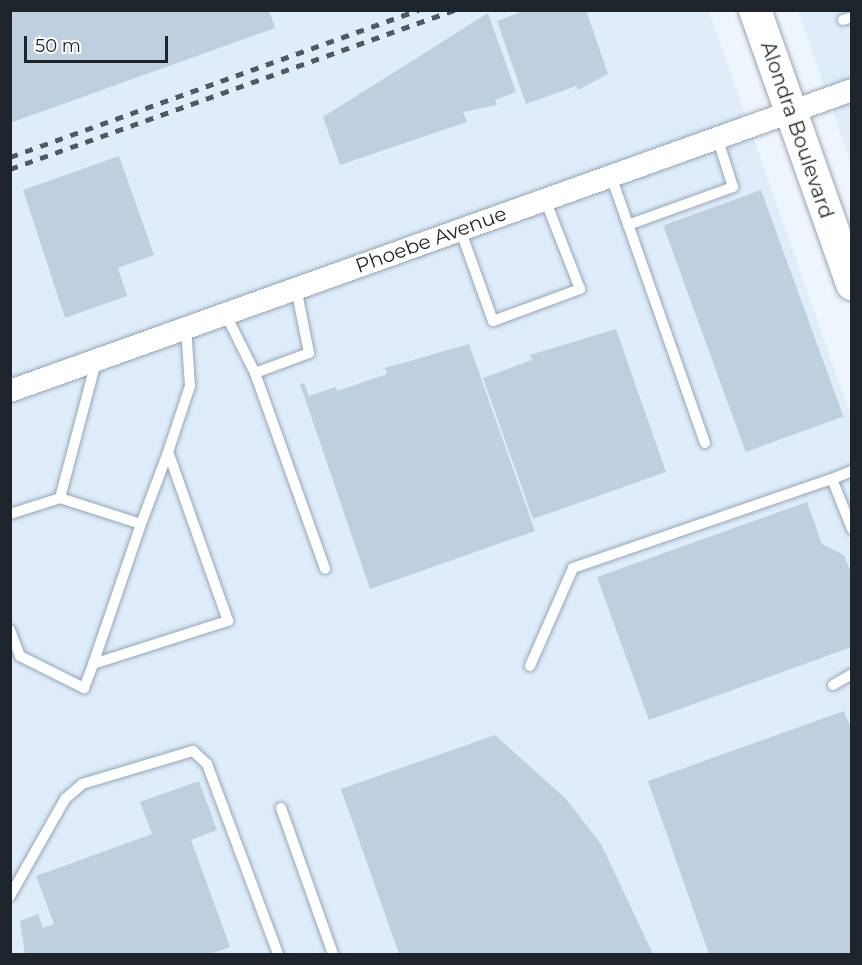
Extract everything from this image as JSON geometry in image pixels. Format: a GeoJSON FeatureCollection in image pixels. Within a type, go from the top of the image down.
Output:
{"type":"FeatureCollection","features":[{"type":"Feature","properties":{"kind":"main road","name":"Alondra Boulevard"},"geometry":{"type":"LineString","coordinates":[[757,11],[852,284]]}},
{"type":"Feature","properties":{"kind":"street","name":"Phoebe Avenue"},"geometry":{"type":"LineString","coordinates":[[10,391],[852,90]]}},
{"type":"Feature","properties":{"kind":"lane"},"geometry":{"type":"LineString","coordinates":[[628,225],[733,187],[717,137]]}},
{"type":"Feature","properties":{"kind":"lane"},"geometry":{"type":"LineString","coordinates":[[610,175],[705,443]]}},
{"type":"Feature","properties":{"kind":"lane"},"geometry":{"type":"LineString","coordinates":[[460,229],[493,321],[580,290],[545,199]]}},
{"type":"Feature","properties":{"kind":"lane"},"geometry":{"type":"LineString","coordinates":[[255,373],[309,353],[297,288]]}},
{"type":"Feature","properties":{"kind":"lane"},"geometry":{"type":"LineString","coordinates":[[225,313],[255,373],[325,569]]}},
{"type":"Feature","properties":{"kind":"lane"},"geometry":{"type":"LineString","coordinates":[[10,630],[20,656],[84,688],[190,386],[186,327]]}},
{"type":"Feature","properties":{"kind":"lane"},"geometry":{"type":"LineString","coordinates":[[60,498],[97,358]]}},
{"type":"Feature","properties":{"kind":"lane"},"geometry":{"type":"LineString","coordinates":[[93,664],[228,621],[168,452]]}},
{"type":"Feature","properties":{"kind":"lane"},"geometry":{"type":"LineString","coordinates":[[530,666],[573,568],[852,471]]}},
{"type":"Feature","properties":{"kind":"lane"},"geometry":{"type":"LineString","coordinates":[[832,479],[852,529]]}},
{"type":"Feature","properties":{"kind":"lane"},"geometry":{"type":"LineString","coordinates":[[10,514],[60,498],[141,524]]}},
{"type":"Feature","properties":{"kind":"lane"},"geometry":{"type":"LineString","coordinates":[[833,685],[852,674]]}},
{"type":"Feature","properties":{"kind":"lane"},"geometry":{"type":"LineString","coordinates":[[10,896],[65,799],[82,784],[193,751],[207,764],[278,954]]}},
{"type":"Feature","properties":{"kind":"lane"},"geometry":{"type":"LineString","coordinates":[[281,808],[333,954]]}},
{"type":"Feature","properties":{"kind":"shaded area"},"geometry":{"type":"Polygon","coordinates":[[[10,11],[709,11],[851,416],[851,954],[11,954],[10,11]]]}},
{"type":"Feature","properties":{"kind":"shaded area"},"geometry":{"type":"Polygon","coordinates":[[[798,11],[851,11],[851,164],[798,11]]]}},
{"type":"Feature","properties":{"kind":"building"},"geometry":{"type":"Polygon","coordinates":[[[10,10],[269,10],[275,28],[10,123],[10,10]]]}},
{"type":"Feature","properties":{"kind":"building"},"geometry":{"type":"Polygon","coordinates":[[[526,10],[586,10],[608,74],[578,90],[576,86],[526,104],[497,21],[526,10]]]}},
{"type":"Feature","properties":{"kind":"building"},"geometry":{"type":"Polygon","coordinates":[[[488,13],[516,92],[495,100],[497,105],[463,112],[467,122],[340,165],[323,117],[488,13]]]}},
{"type":"Feature","properties":{"kind":"building"},"geometry":{"type":"Polygon","coordinates":[[[119,156],[154,255],[118,268],[127,296],[65,318],[23,190],[119,156]]]}},
{"type":"Feature","properties":{"kind":"building"},"geometry":{"type":"Polygon","coordinates":[[[761,190],[843,416],[746,452],[663,226],[761,190]]]}},
{"type":"Feature","properties":{"kind":"building"},"geometry":{"type":"Polygon","coordinates":[[[616,329],[666,472],[533,519],[483,378],[532,360],[530,355],[616,329]]]}},
{"type":"Feature","properties":{"kind":"building"},"geometry":{"type":"Polygon","coordinates":[[[469,344],[535,531],[370,589],[300,384],[304,383],[309,396],[336,387],[337,391],[387,374],[385,368],[469,344]]]}},
{"type":"Feature","properties":{"kind":"building"},"geometry":{"type":"Polygon","coordinates":[[[807,502],[822,544],[844,555],[852,575],[852,647],[649,720],[597,577],[807,502]]]}},
{"type":"Feature","properties":{"kind":"building"},"geometry":{"type":"Polygon","coordinates":[[[844,711],[852,731],[852,954],[709,954],[648,781],[844,711]]]}},
{"type":"Feature","properties":{"kind":"building"},"geometry":{"type":"Polygon","coordinates":[[[495,735],[566,799],[601,844],[653,954],[399,954],[341,789],[495,735]]]}},
{"type":"Feature","properties":{"kind":"building"},"geometry":{"type":"Polygon","coordinates":[[[199,781],[217,830],[191,840],[230,947],[210,954],[25,954],[20,921],[38,914],[43,928],[54,924],[36,876],[152,834],[140,802],[199,781]]]}},
{"type":"Feature","properties":{"kind":"railway"},"geometry":{"type":"LineString","coordinates":[[10,157],[418,10]]}},
{"type":"Feature","properties":{"kind":"railway"},"geometry":{"type":"LineString","coordinates":[[10,169],[455,10]]}}]}
